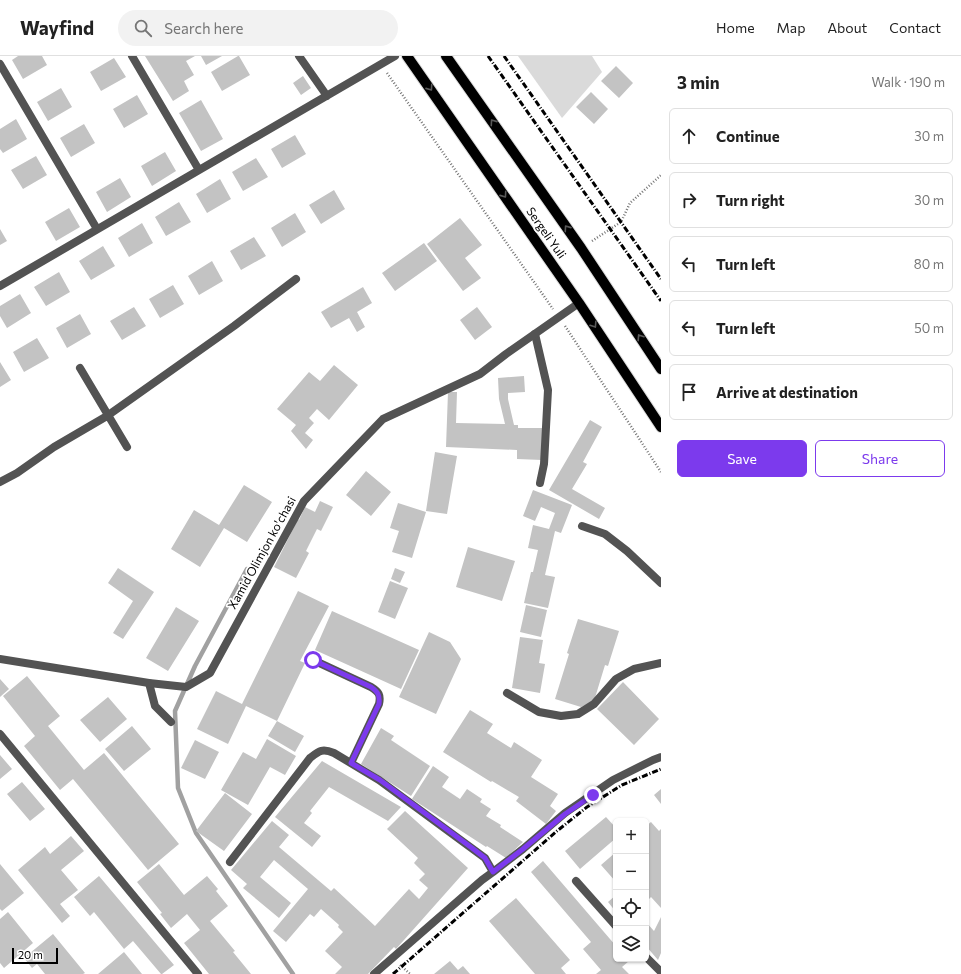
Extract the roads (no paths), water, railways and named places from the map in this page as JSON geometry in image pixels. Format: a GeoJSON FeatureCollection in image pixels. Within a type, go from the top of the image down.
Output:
{"type":"FeatureCollection","features":[{"type":"Feature","properties":{"kind":"main road","name":"Sergeli Yuli"},"geometry":{"type":"LineString","coordinates":[[407,56],[579,303],[661,428]]}},
{"type":"Feature","properties":{"kind":"main road","name":"Sergeli Yuli"},"geometry":{"type":"LineString","coordinates":[[446,56],[581,248],[661,369]]}},
{"type":"Feature","properties":{"kind":"street"},"geometry":{"type":"LineString","coordinates":[[132,56],[199,170]]}},
{"type":"Feature","properties":{"kind":"street"},"geometry":{"type":"LineString","coordinates":[[298,56],[327,96]]}},
{"type":"Feature","properties":{"kind":"street"},"geometry":{"type":"LineString","coordinates":[[0,286],[395,56]]}},
{"type":"Feature","properties":{"kind":"street"},"geometry":{"type":"LineString","coordinates":[[0,64],[97,229]]}},
{"type":"Feature","properties":{"kind":"street"},"geometry":{"type":"LineString","coordinates":[[0,482],[17,473],[54,447],[107,416],[234,326],[296,278]]}},
{"type":"Feature","properties":{"kind":"street","name":"Xamid Olimjon ko'chasi"},"geometry":{"type":"LineString","coordinates":[[149,683],[182,687],[210,673],[304,501],[383,419],[480,374],[579,303]]}},
{"type":"Feature","properties":{"kind":"street"},"geometry":{"type":"LineString","coordinates":[[535,334],[548,390],[544,464],[540,483]]}},
{"type":"Feature","properties":{"kind":"street"},"geometry":{"type":"LineString","coordinates":[[80,368],[107,416],[127,447]]}},
{"type":"Feature","properties":{"kind":"street"},"geometry":{"type":"LineString","coordinates":[[582,526],[605,534],[627,551],[661,583]]}},
{"type":"Feature","properties":{"kind":"street"},"geometry":{"type":"LineString","coordinates":[[0,659],[149,683],[155,706],[171,722]]}},
{"type":"Feature","properties":{"kind":"street"},"geometry":{"type":"LineString","coordinates":[[313,660],[371,687],[378,692],[380,698],[379,704],[351,763]]}},
{"type":"Feature","properties":{"kind":"street"},"geometry":{"type":"LineString","coordinates":[[507,693],[539,712],[561,716],[578,714],[594,704],[616,679],[634,669],[661,663]]}},
{"type":"Feature","properties":{"kind":"street"},"geometry":{"type":"LineString","coordinates":[[0,734],[198,974]]}},
{"type":"Feature","properties":{"kind":"street"},"geometry":{"type":"LineString","coordinates":[[230,862],[310,758],[318,751],[326,750],[380,780],[485,858],[493,872]]}},
{"type":"Feature","properties":{"kind":"street"},"geometry":{"type":"LineString","coordinates":[[374,974],[482,880],[523,849],[565,814],[613,780],[661,757]]}},
{"type":"Feature","properties":{"kind":"street"},"geometry":{"type":"LineString","coordinates":[[576,881],[613,923]]}},
{"type":"Feature","properties":{"kind":"street"},"geometry":{"type":"LineString","coordinates":[[649,960],[661,972]]}},
{"type":"Feature","properties":{"kind":"waterway"},"geometry":{"type":"LineString","coordinates":[[247,569],[195,666],[175,711],[178,788],[196,833],[293,974]]}},
{"type":"Feature","properties":{"kind":"railway"},"geometry":{"type":"LineString","coordinates":[[488,56],[661,301]]}},
{"type":"Feature","properties":{"kind":"railway"},"geometry":{"type":"LineString","coordinates":[[504,56],[661,279]]}},
{"type":"Feature","properties":{"kind":"railway"},"geometry":{"type":"LineString","coordinates":[[393,974],[557,831],[587,807],[622,785],[661,769]]}}]}
